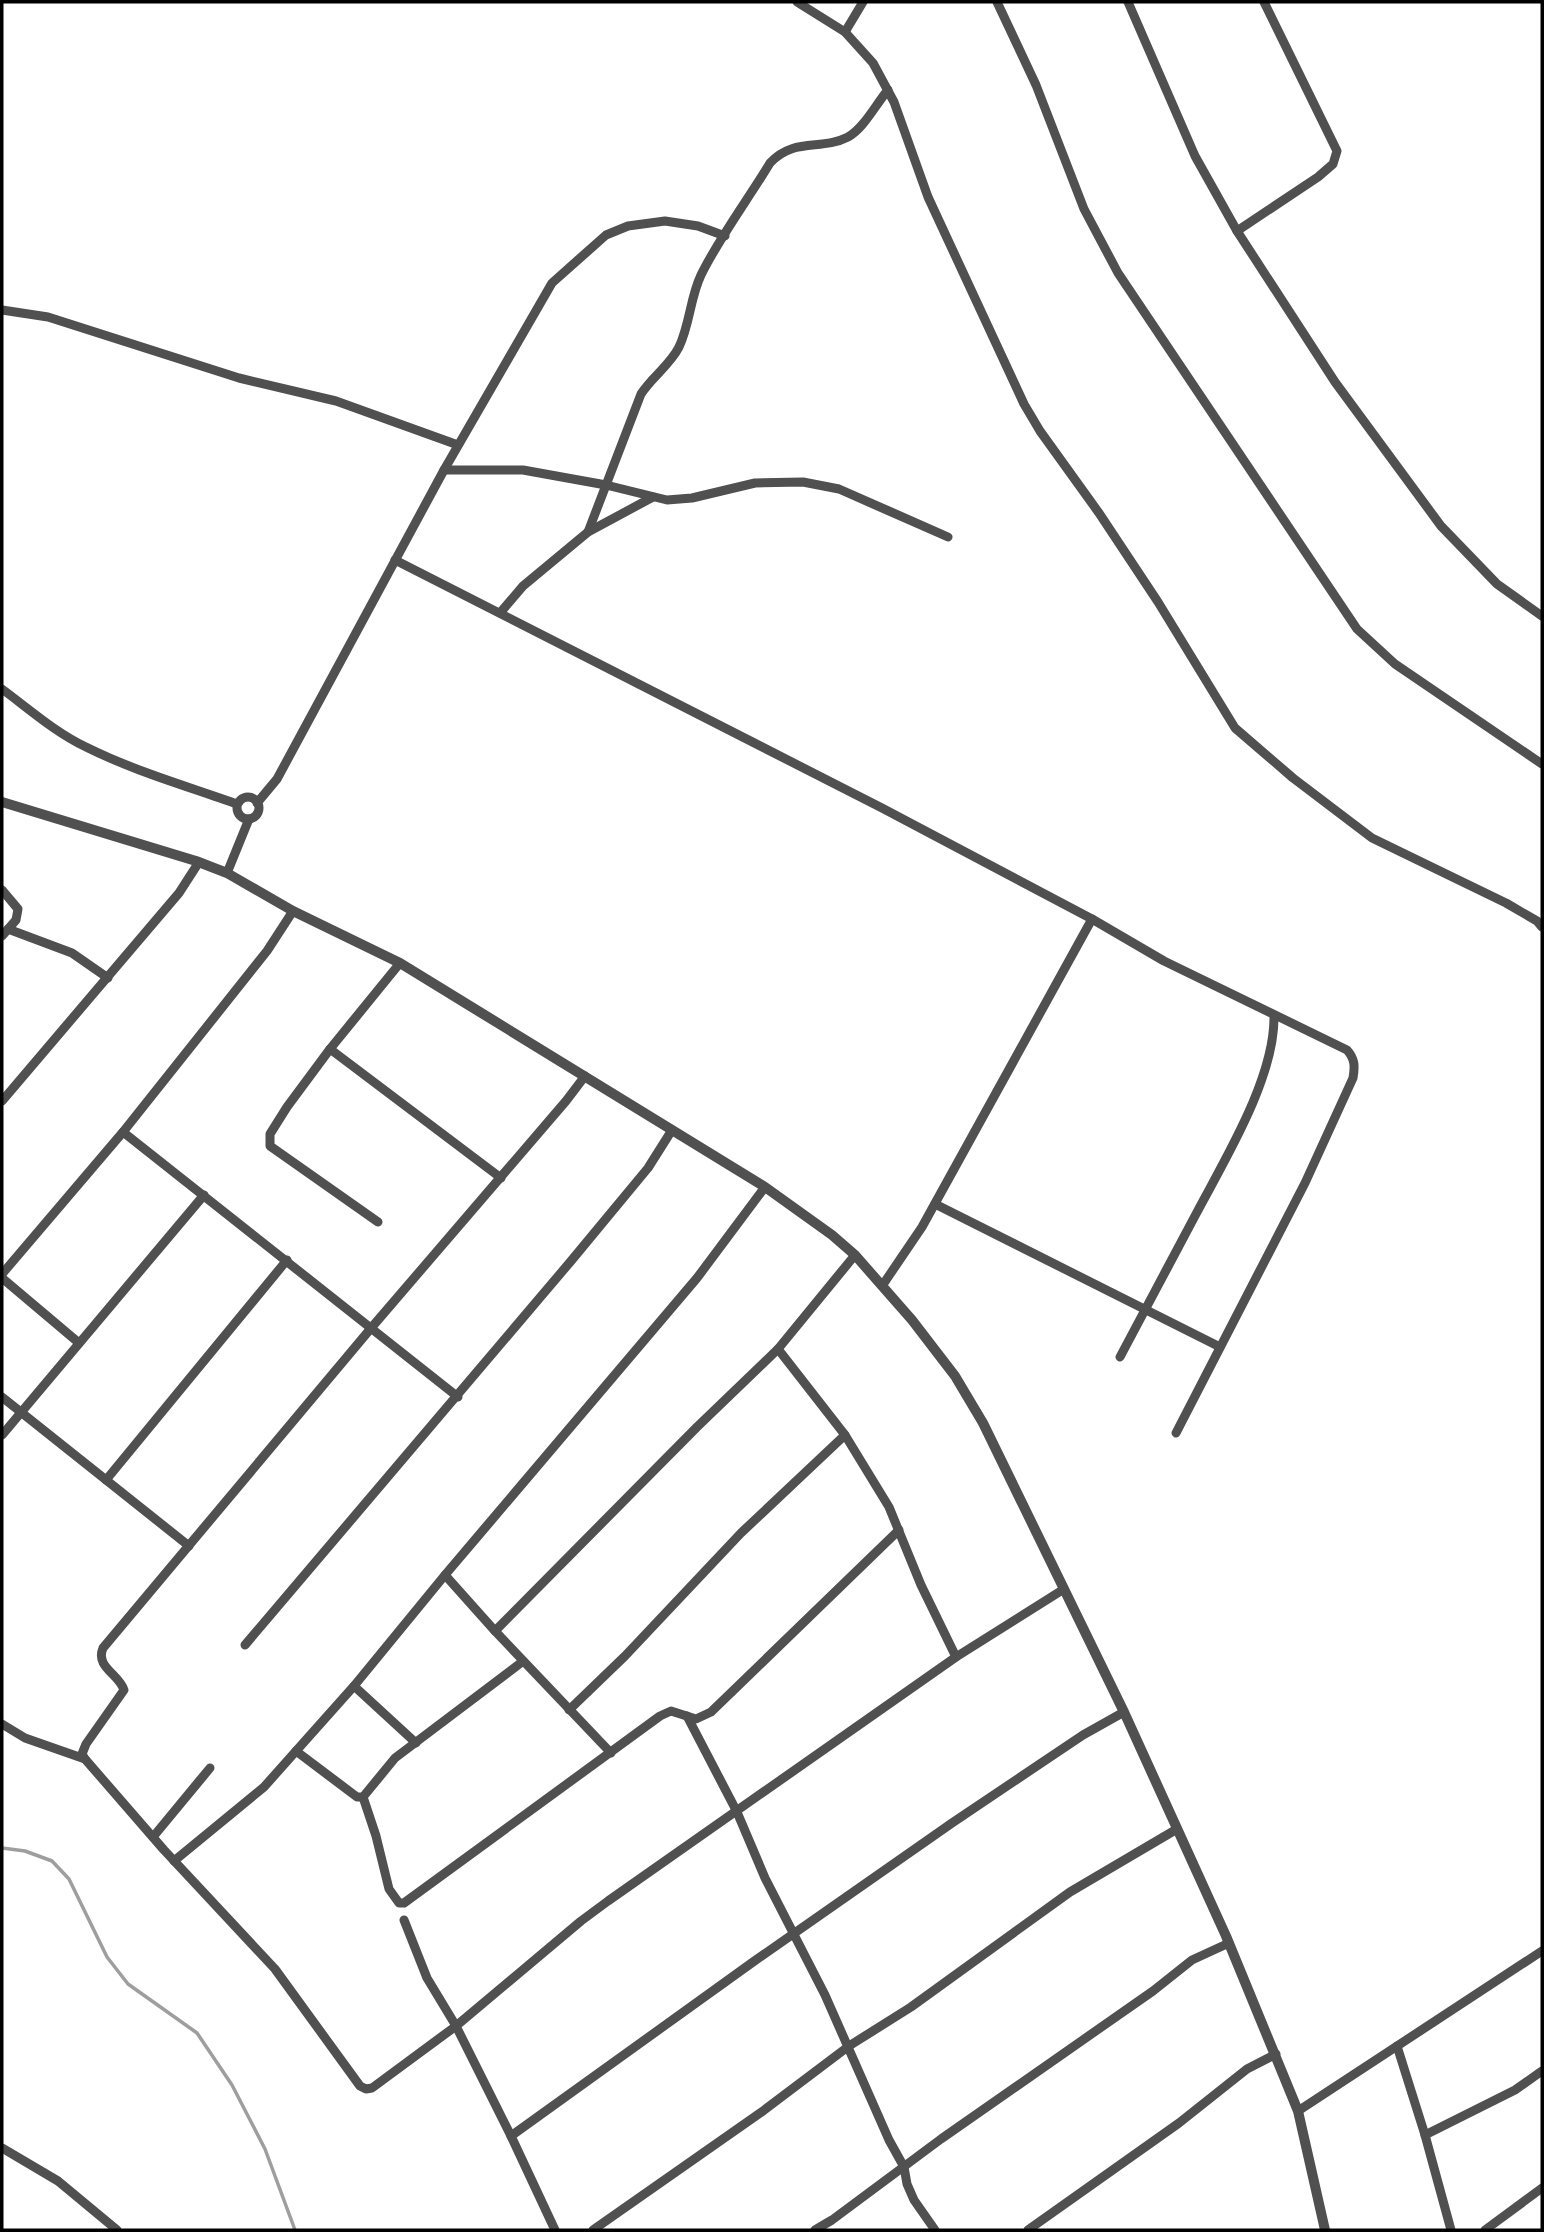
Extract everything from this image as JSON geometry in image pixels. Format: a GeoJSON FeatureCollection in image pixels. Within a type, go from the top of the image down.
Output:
{"type":"FeatureCollection","features":[{"type":"Feature","properties":{"kind":"street"},"geometry":{"type":"LineString","coordinates":[[797,2],[845,32],[873,63],[894,102],[929,197],[1024,404],[1158,602],[1235,728],[1293,778],[1372,838],[1541,921]]}},
{"type":"Feature","properties":{"kind":"street"},"geometry":{"type":"LineString","coordinates":[[845,32],[863,2]]}},
{"type":"Feature","properties":{"kind":"street"},"geometry":{"type":"LineString","coordinates":[[997,2],[1036,85],[1084,209],[1118,273],[1357,629],[1395,664],[1542,764]]}},
{"type":"Feature","properties":{"kind":"street"},"geometry":{"type":"LineString","coordinates":[[1128,2],[1195,156],[1237,231],[1335,382],[1441,526],[1497,584],[1542,616]]}},
{"type":"Feature","properties":{"kind":"street"},"geometry":{"type":"LineString","coordinates":[[1237,231],[1318,177],[1333,164],[1337,151],[1264,2]]}},
{"type":"Feature","properties":{"kind":"street"},"geometry":{"type":"LineString","coordinates":[[588,532],[641,394],[677,350],[687,327],[694,293],[702,272],[770,163],[780,152],[791,148],[849,136],[858,129],[888,90]]}},
{"type":"Feature","properties":{"kind":"street"},"geometry":{"type":"LineString","coordinates":[[227,873],[249,819],[258,813],[257,803],[277,779],[444,470],[551,283],[606,235],[628,226],[665,221],[698,226],[725,236]]}},
{"type":"Feature","properties":{"kind":"street"},"geometry":{"type":"LineString","coordinates":[[2,310],[48,317],[239,378],[336,401],[458,445]]}},
{"type":"Feature","properties":{"kind":"street"},"geometry":{"type":"LineString","coordinates":[[444,470],[523,470],[606,485],[667,500],[692,498],[755,483],[803,482],[839,489],[948,537]]}},
{"type":"Feature","properties":{"kind":"street"},"geometry":{"type":"LineString","coordinates":[[500,613],[523,586],[588,532],[653,496]]}},
{"type":"Feature","properties":{"kind":"street"},"geometry":{"type":"LineString","coordinates":[[395,560],[1092,919],[1164,961],[1347,1050],[1353,1057],[1355,1066],[1353,1078],[1305,1183],[1176,1433]]}},
{"type":"Feature","properties":{"kind":"street"},"geometry":{"type":"LineString","coordinates":[[2,690],[55,729],[84,746],[120,762],[237,804]]}},
{"type":"Feature","properties":{"kind":"street"},"geometry":{"type":"LineString","coordinates":[[237,804],[249,797],[257,803]]}},
{"type":"Feature","properties":{"kind":"street"},"geometry":{"type":"LineString","coordinates":[[2,802],[227,873],[293,911],[400,963],[765,1187],[855,1255],[912,1320],[955,1376],[983,1423],[1124,1712],[1229,1943],[1276,2054],[1298,2111],[1325,2230]]}},
{"type":"Feature","properties":{"kind":"street"},"geometry":{"type":"LineString","coordinates":[[237,804],[239,815],[249,819]]}},
{"type":"Feature","properties":{"kind":"street"},"geometry":{"type":"LineString","coordinates":[[2,1101],[179,893],[199,862]]}},
{"type":"Feature","properties":{"kind":"street"},"geometry":{"type":"LineString","coordinates":[[2,890],[19,909],[16,920],[5,933],[72,953],[108,978]]}},
{"type":"Feature","properties":{"kind":"street"},"geometry":{"type":"LineString","coordinates":[[79,1343],[2,1276],[123,1132],[267,951],[293,911]]}},
{"type":"Feature","properties":{"kind":"street"},"geometry":{"type":"LineString","coordinates":[[882,1286],[922,1227],[1092,919]]}},
{"type":"Feature","properties":{"kind":"street"},"geometry":{"type":"LineString","coordinates":[[379,1222],[268,1142],[287,1107],[400,963]]}},
{"type":"Feature","properties":{"kind":"street"},"geometry":{"type":"LineString","coordinates":[[1120,1357],[1215,1178],[1259,1086],[1272,1045],[1274,1016]]}},
{"type":"Feature","properties":{"kind":"street"},"geometry":{"type":"LineString","coordinates":[[330,1049],[501,1178]]}},
{"type":"Feature","properties":{"kind":"street"},"geometry":{"type":"LineString","coordinates":[[585,1076],[103,1648],[100,1657],[122,1683],[124,1690],[86,1744],[82,1754],[85,1759],[174,1861],[275,1969],[360,2085],[366,2089],[372,2088],[456,2026],[581,1921],[956,1657],[1064,1589]]}},
{"type":"Feature","properties":{"kind":"street"},"geometry":{"type":"LineString","coordinates":[[245,1645],[458,1397],[648,1168],[672,1130]]}},
{"type":"Feature","properties":{"kind":"street"},"geometry":{"type":"LineString","coordinates":[[123,1132],[458,1397]]}},
{"type":"Feature","properties":{"kind":"street"},"geometry":{"type":"LineString","coordinates":[[174,1861],[264,1787],[354,1686],[697,1278],[765,1187]]}},
{"type":"Feature","properties":{"kind":"street"},"geometry":{"type":"LineString","coordinates":[[2,1435],[204,1195]]}},
{"type":"Feature","properties":{"kind":"street"},"geometry":{"type":"LineString","coordinates":[[935,1204],[1220,1347]]}},
{"type":"Feature","properties":{"kind":"street"},"geometry":{"type":"LineString","coordinates":[[495,1632],[697,1427],[778,1349],[855,1255]]}},
{"type":"Feature","properties":{"kind":"street"},"geometry":{"type":"LineString","coordinates":[[106,1480],[287,1260]]}},
{"type":"Feature","properties":{"kind":"street"},"geometry":{"type":"LineString","coordinates":[[778,1349],[845,1435],[889,1507],[921,1586],[956,1657]]}},
{"type":"Feature","properties":{"kind":"street"},"geometry":{"type":"LineString","coordinates":[[2,1397],[189,1546]]}},
{"type":"Feature","properties":{"kind":"street"},"geometry":{"type":"LineString","coordinates":[[569,1710],[625,1656],[741,1533],[845,1435]]}},
{"type":"Feature","properties":{"kind":"street"},"geometry":{"type":"LineString","coordinates":[[363,1797],[389,1889],[399,1903],[404,1903],[660,1716],[671,1711],[696,1719],[711,1712],[899,1530]]}},
{"type":"Feature","properties":{"kind":"street"},"geometry":{"type":"LineString","coordinates":[[445,1575],[522,1662],[611,1753]]}},
{"type":"Feature","properties":{"kind":"street"},"geometry":{"type":"LineString","coordinates":[[363,1797],[395,1758],[522,1662]]}},
{"type":"Feature","properties":{"kind":"street"},"geometry":{"type":"LineString","coordinates":[[354,1686],[416,1743]]}},
{"type":"Feature","properties":{"kind":"street"},"geometry":{"type":"LineString","coordinates":[[511,2136],[753,1962],[963,1816],[1083,1735],[1124,1712]]}},
{"type":"Feature","properties":{"kind":"street"},"geometry":{"type":"LineString","coordinates":[[687,1716],[737,1812],[765,1878],[849,2046],[889,2140],[904,2167],[914,2200],[935,2230]]}},
{"type":"Feature","properties":{"kind":"street"},"geometry":{"type":"LineString","coordinates":[[2,1724],[25,1738],[85,1759]]}},
{"type":"Feature","properties":{"kind":"street"},"geometry":{"type":"LineString","coordinates":[[296,1751],[357,1797],[363,1797]]}},
{"type":"Feature","properties":{"kind":"street"},"geometry":{"type":"LineString","coordinates":[[153,1837],[210,1768]]}},
{"type":"Feature","properties":{"kind":"street"},"geometry":{"type":"LineString","coordinates":[[593,2230],[701,2155],[849,2046],[921,1999],[1070,1892],[1177,1829]]}},
{"type":"Feature","properties":{"kind":"street"},"geometry":{"type":"LineString","coordinates":[[404,1920],[427,1978],[456,2026],[555,2230]]}},
{"type":"Feature","properties":{"kind":"street"},"geometry":{"type":"LineString","coordinates":[[814,2230],[832,2220],[1153,1991],[1192,1960],[1229,1943]]}},
{"type":"Feature","properties":{"kind":"street"},"geometry":{"type":"LineString","coordinates":[[1298,2111],[1542,1951]]}},
{"type":"Feature","properties":{"kind":"street"},"geometry":{"type":"LineString","coordinates":[[1397,2046],[1451,2230]]}},
{"type":"Feature","properties":{"kind":"street"},"geometry":{"type":"LineString","coordinates":[[1028,2230],[1179,2123],[1247,2069],[1276,2054]]}},
{"type":"Feature","properties":{"kind":"street"},"geometry":{"type":"LineString","coordinates":[[1425,2134],[1515,2090],[1542,2071]]}},
{"type":"Feature","properties":{"kind":"street"},"geometry":{"type":"LineString","coordinates":[[2,2148],[58,2181],[117,2230]]}},
{"type":"Feature","properties":{"kind":"street"},"geometry":{"type":"LineString","coordinates":[[1485,2230],[1542,2188]]}},
{"type":"Feature","properties":{"kind":"waterway"},"geometry":{"type":"LineString","coordinates":[[2,1848],[25,1851],[52,1861],[69,1879],[107,1957],[128,1984],[197,2033],[232,2085],[265,2149],[295,2230]]}}]}
